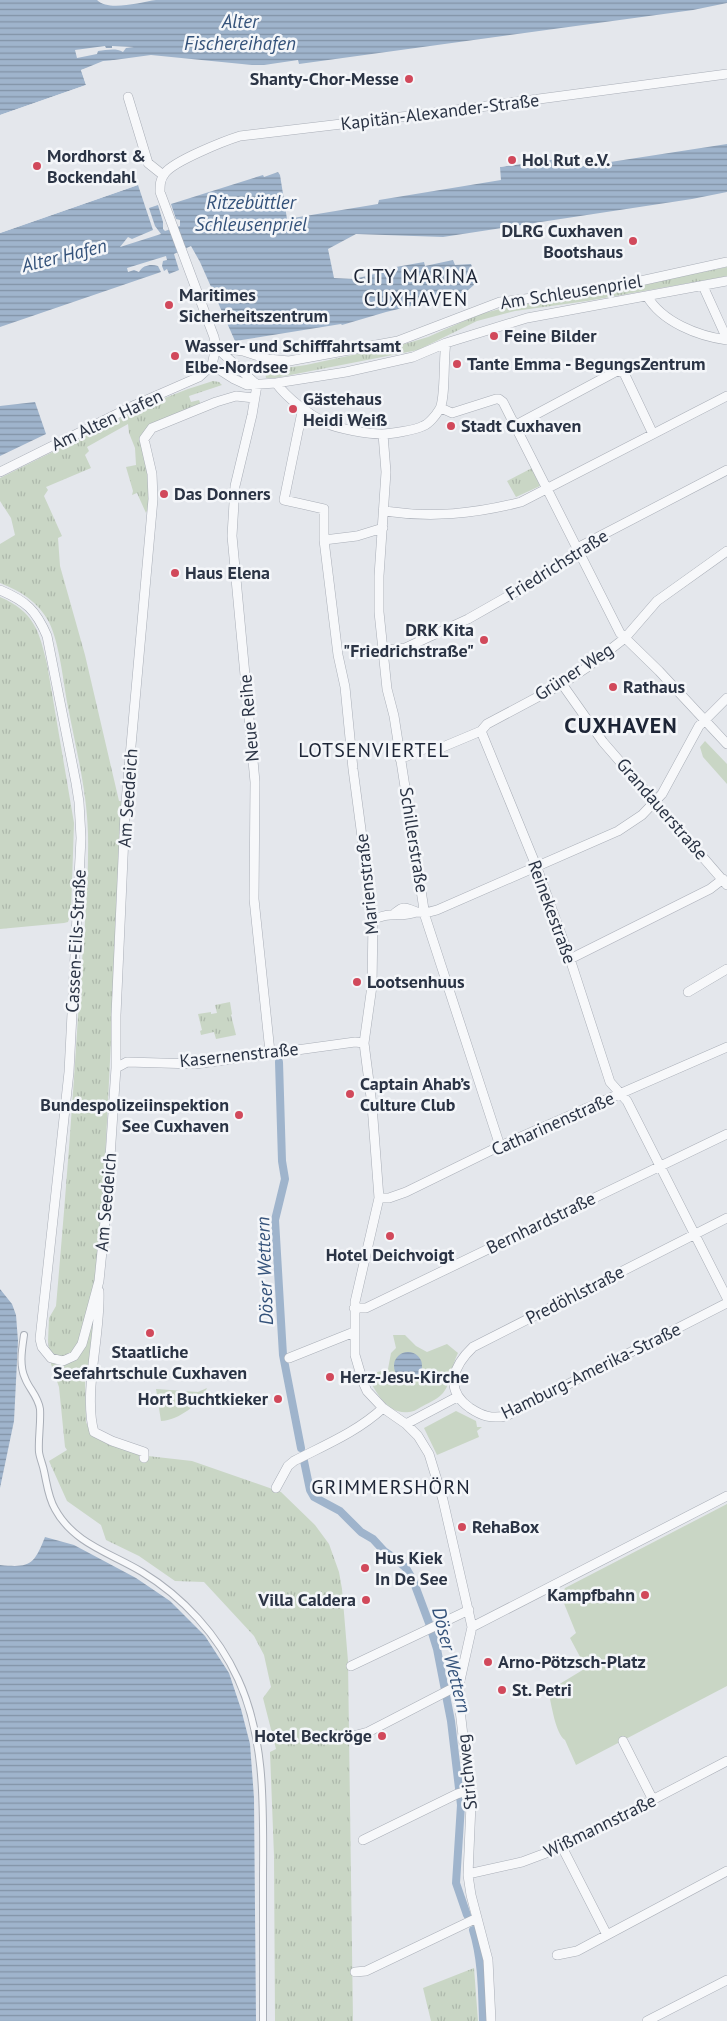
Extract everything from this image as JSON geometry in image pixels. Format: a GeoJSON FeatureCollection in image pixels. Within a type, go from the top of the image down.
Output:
{"type":"FeatureCollection","features":[{"type":"Feature","properties":{"kind":"street","name":"Kapitän-Alexander-Straße"},"geometry":{"type":"LineString","coordinates":[[163,175],[172,167],[211,147],[240,136],[426,114],[727,74]]}},
{"type":"Feature","properties":{"kind":"street"},"geometry":{"type":"LineString","coordinates":[[128,97],[148,162],[163,175],[160,192],[214,337],[216,347],[212,365]]}},
{"type":"Feature","properties":{"kind":"street","name":"Am Schleusenpriel"},"geometry":{"type":"LineString","coordinates":[[216,347],[243,351],[268,359],[296,360],[398,341],[500,302],[604,289],[727,262]]}},
{"type":"Feature","properties":{"kind":"street"},"geometry":{"type":"LineString","coordinates":[[212,365],[234,379],[247,385],[256,386],[346,372],[413,357],[446,343],[527,318],[727,281]]}},
{"type":"Feature","properties":{"kind":"street"},"geometry":{"type":"LineString","coordinates":[[703,286],[727,340]]}},
{"type":"Feature","properties":{"kind":"street"},"geometry":{"type":"LineString","coordinates":[[647,296],[654,308],[666,317],[710,338],[727,340]]}},
{"type":"Feature","properties":{"kind":"street"},"geometry":{"type":"LineString","coordinates":[[276,383],[284,393],[326,424],[383,434],[424,426],[441,408],[446,343]]}},
{"type":"Feature","properties":{"kind":"street"},"geometry":{"type":"LineString","coordinates":[[216,347],[256,386]]}},
{"type":"Feature","properties":{"kind":"street"},"geometry":{"type":"LineString","coordinates":[[237,367],[236,361],[243,351]]}},
{"type":"Feature","properties":{"kind":"street"},"geometry":{"type":"LineString","coordinates":[[212,365],[221,366],[245,375]]}},
{"type":"Feature","properties":{"kind":"street","name":"Am Alten Hafen"},"geometry":{"type":"LineString","coordinates":[[0,472],[135,405],[199,377],[212,365]]}},
{"type":"Feature","properties":{"kind":"street"},"geometry":{"type":"LineString","coordinates":[[516,425],[617,371],[624,373],[653,434]]}},
{"type":"Feature","properties":{"kind":"street","name":"Neue Reihe"},"geometry":{"type":"LineString","coordinates":[[256,386],[236,486],[232,536],[254,782],[254,899],[270,1052]]}},
{"type":"Feature","properties":{"kind":"street","name":"Am Seedeich"},"geometry":{"type":"LineString","coordinates":[[144,1458],[144,1452],[112,1441],[94,1432],[91,1421],[91,1386],[99,1281],[108,1201],[116,1068],[116,1015],[125,814],[153,499],[152,474],[144,439],[152,428],[216,402],[236,396],[254,398]]}},
{"type":"Feature","properties":{"kind":"street"},"geometry":{"type":"LineString","coordinates":[[384,511],[417,516],[486,511],[521,502],[727,396]]}},
{"type":"Feature","properties":{"kind":"street"},"geometry":{"type":"LineString","coordinates":[[441,408],[452,413],[500,399],[503,402],[620,633],[705,719],[727,744]]}},
{"type":"Feature","properties":{"kind":"street","name":"Marienstraße"},"geometry":{"type":"LineString","coordinates":[[303,407],[284,500],[324,509],[324,540],[373,920],[372,986],[364,1043],[372,1105],[379,1198],[373,1228]]}},
{"type":"Feature","properties":{"kind":"street","name":"Schillerstraße"},"geometry":{"type":"LineString","coordinates":[[383,434],[386,472],[379,576],[379,612],[388,689],[394,716],[420,912],[500,1146]]}},
{"type":"Feature","properties":{"kind":"street","name":"Friedrichstraße"},"geometry":{"type":"LineString","coordinates":[[383,650],[405,648],[468,619],[579,553],[581,546],[727,470]]}},
{"type":"Feature","properties":{"kind":"street"},"geometry":{"type":"LineString","coordinates":[[324,540],[357,536],[383,528]]}},
{"type":"Feature","properties":{"kind":"street","name":"Grüner Weg"},"geometry":{"type":"LineString","coordinates":[[400,759],[429,747],[438,749],[481,730],[487,724],[562,684],[625,638],[657,601],[727,552]]}},
{"type":"Feature","properties":{"kind":"street","name":"Cassen-Eils-Straße"},"geometry":{"type":"LineString","coordinates":[[0,590],[26,604],[40,621],[46,636],[76,783],[81,822],[81,855],[69,1072],[42,1315]]}},
{"type":"Feature","properties":{"kind":"street","name":"Grandauerstraße"},"geometry":{"type":"LineString","coordinates":[[562,684],[593,729],[725,882]]}},
{"type":"Feature","properties":{"kind":"street"},"geometry":{"type":"LineString","coordinates":[[373,920],[383,915],[396,913],[401,908],[409,908],[420,912],[437,910],[537,868],[618,831],[642,815],[655,802],[666,788],[699,726],[727,698]]}},
{"type":"Feature","properties":{"kind":"street","name":"Reinekestraße"},"geometry":{"type":"LineString","coordinates":[[481,730],[537,868],[570,959],[610,1082],[627,1101],[727,1298]]}},
{"type":"Feature","properties":{"kind":"street"},"geometry":{"type":"LineString","coordinates":[[570,959],[725,882]]}},
{"type":"Feature","properties":{"kind":"street"},"geometry":{"type":"LineString","coordinates":[[688,992],[727,969]]}},
{"type":"Feature","properties":{"kind":"street","name":"Kasernenstraße"},"geometry":{"type":"LineString","coordinates":[[116,1068],[118,1065],[127,1062],[196,1064],[270,1052],[355,1042],[364,1043]]}},
{"type":"Feature","properties":{"kind":"street","name":"Catharinenstraße"},"geometry":{"type":"LineString","coordinates":[[379,1198],[390,1198],[406,1192],[500,1146],[727,1047]]}},
{"type":"Feature","properties":{"kind":"street","name":"Bernhardstraße"},"geometry":{"type":"LineString","coordinates":[[354,1308],[366,1308],[727,1134]]}},
{"type":"Feature","properties":{"kind":"street","name":"Predöhlstraße"},"geometry":{"type":"LineString","coordinates":[[457,1397],[454,1390],[458,1364],[474,1347],[727,1218]]}},
{"type":"Feature","properties":{"kind":"street","name":"Strichweg"},"geometry":{"type":"LineString","coordinates":[[373,1228],[354,1308],[356,1355],[363,1382],[375,1400],[406,1424],[418,1436],[429,1454],[443,1500],[472,1627],[460,1685],[463,1792],[471,1820],[468,1886],[488,1960],[491,2021]]}},
{"type":"Feature","properties":{"kind":"street","name":"Am Seedeich"},"geometry":{"type":"LineString","coordinates":[[42,1315],[40,1339],[46,1354],[56,1361],[63,1361],[74,1356],[82,1344],[99,1281]]}},
{"type":"Feature","properties":{"kind":"street","name":"Hamburg-Amerika-Straße"},"geometry":{"type":"LineString","coordinates":[[457,1397],[470,1408],[484,1416],[494,1418],[506,1416],[727,1304]]}},
{"type":"Feature","properties":{"kind":"street"},"geometry":{"type":"LineString","coordinates":[[289,1358],[354,1332]]}},
{"type":"Feature","properties":{"kind":"street"},"geometry":{"type":"LineString","coordinates":[[24,1335],[21,1357],[22,1369],[25,1380],[38,1402],[40,1459],[48,1493],[59,1516],[76,1536],[143,1572],[182,1602],[207,1628],[220,1647],[247,1698],[253,1718],[261,1774],[263,2021]]}},
{"type":"Feature","properties":{"kind":"street"},"geometry":{"type":"LineString","coordinates":[[406,1424],[457,1397]]}},
{"type":"Feature","properties":{"kind":"street"},"geometry":{"type":"LineString","coordinates":[[276,1488],[288,1466],[294,1460],[347,1434],[370,1420],[383,1408]]}},
{"type":"Feature","properties":{"kind":"street"},"geometry":{"type":"LineString","coordinates":[[472,1627],[727,1496]]}},
{"type":"Feature","properties":{"kind":"street"},"geometry":{"type":"LineString","coordinates":[[351,1666],[469,1610]]}},
{"type":"Feature","properties":{"kind":"street"},"geometry":{"type":"LineString","coordinates":[[352,1736],[368,1732],[460,1685]]}},
{"type":"Feature","properties":{"kind":"street"},"geometry":{"type":"LineString","coordinates":[[623,1740],[653,1800]]}},
{"type":"Feature","properties":{"kind":"street","name":"Wißmannstraße"},"geometry":{"type":"LineString","coordinates":[[468,1874],[522,1862],[562,1848],[727,1762]]}},
{"type":"Feature","properties":{"kind":"street"},"geometry":{"type":"LineString","coordinates":[[363,1840],[463,1792]]}},
{"type":"Feature","properties":{"kind":"street"},"geometry":{"type":"LineString","coordinates":[[562,1848],[607,1935]]}},
{"type":"Feature","properties":{"kind":"street"},"geometry":{"type":"LineString","coordinates":[[557,1955],[577,1951],[727,1871]]}},
{"type":"Feature","properties":{"kind":"street"},"geometry":{"type":"LineString","coordinates":[[355,1972],[366,1971],[477,1918]]}},
{"type":"Feature","properties":{"kind":"street"},"geometry":{"type":"LineString","coordinates":[[647,2021],[727,1980]]}},
{"type":"Feature","properties":{"kind":"green space"},"geometry":{"type":"Polygon","coordinates":[[[727,267],[727,276],[587,301],[515,311],[477,321],[418,350],[275,378],[266,378],[265,371],[306,365],[408,343],[428,337],[480,314],[504,308],[609,291],[727,267]]]}},
{"type":"Feature","properties":{"kind":"green space"},"geometry":{"type":"Polygon","coordinates":[[[213,381],[219,382],[222,385],[189,396],[191,402],[199,400],[201,405],[147,428],[140,438],[150,486],[149,504],[146,513],[137,493],[132,495],[133,491],[126,467],[136,465],[135,448],[129,433],[128,424],[87,447],[89,451],[85,455],[91,468],[46,487],[48,490],[44,496],[62,536],[58,538],[60,566],[85,655],[119,801],[123,801],[98,1301],[92,1352],[85,1377],[86,1422],[91,1433],[139,1455],[192,1461],[281,1492],[315,1525],[329,1544],[339,1572],[342,1589],[348,1661],[353,2021],[275,2021],[274,1856],[270,1752],[276,1749],[263,1698],[271,1687],[264,1655],[254,1636],[204,1582],[175,1581],[139,1556],[106,1540],[101,1525],[67,1501],[49,1461],[67,1450],[65,1447],[59,1387],[51,1364],[48,1341],[49,1318],[56,1306],[66,1191],[88,875],[88,834],[81,770],[59,652],[53,631],[45,615],[34,603],[22,594],[0,583],[0,544],[15,535],[11,518],[0,501],[0,478],[149,404],[213,381]]]}},
{"type":"Feature","properties":{"kind":"green space"},"geometry":{"type":"Polygon","coordinates":[[[532,468],[540,486],[516,497],[507,481],[532,468]]]}},
{"type":"Feature","properties":{"kind":"green space"},"geometry":{"type":"Polygon","coordinates":[[[0,597],[21,609],[33,623],[38,632],[47,664],[74,823],[71,913],[68,922],[64,923],[0,929],[0,597]]]}},
{"type":"Feature","properties":{"kind":"green space"},"geometry":{"type":"Polygon","coordinates":[[[705,741],[727,764],[727,784],[703,757],[700,747],[705,741]]]}},
{"type":"Feature","properties":{"kind":"green space"},"geometry":{"type":"Polygon","coordinates":[[[230,1002],[236,1035],[216,1039],[214,1032],[201,1035],[200,1031],[202,1030],[198,1014],[217,1013],[215,1005],[230,1002]]]}},
{"type":"Feature","properties":{"kind":"green space"},"geometry":{"type":"Polygon","coordinates":[[[393,1335],[405,1335],[416,1346],[427,1352],[447,1344],[458,1353],[448,1384],[443,1393],[411,1412],[395,1410],[383,1401],[374,1389],[368,1376],[388,1369],[391,1353],[396,1348],[393,1335]]]}},
{"type":"Feature","properties":{"kind":"green space"},"geometry":{"type":"Polygon","coordinates":[[[207,1388],[199,1400],[188,1410],[175,1418],[161,1421],[156,1389],[198,1392],[207,1388]]]}},
{"type":"Feature","properties":{"kind":"green space"},"geometry":{"type":"Polygon","coordinates":[[[456,1411],[476,1421],[477,1427],[482,1427],[477,1431],[479,1437],[437,1455],[424,1428],[456,1411]]]}},
{"type":"Feature","properties":{"kind":"green space","name":"Kampfbahn"},"geometry":{"type":"Polygon","coordinates":[[[727,1504],[727,1686],[576,1765],[556,1725],[548,1691],[586,1668],[570,1638],[576,1633],[561,1596],[565,1588],[727,1504]]]}},
{"type":"Feature","properties":{"kind":"green space"},"geometry":{"type":"Polygon","coordinates":[[[474,1968],[478,2021],[431,2021],[423,1988],[474,1968]]]}},
{"type":"Feature","properties":{"kind":"water","name":"Alter Fischereihafen"},"geometry":{"type":"Polygon","coordinates":[[[0,0],[97,0],[102,4],[117,6],[156,0],[727,0],[727,3],[693,10],[299,64],[298,60],[252,65],[151,55],[114,60],[81,70],[86,85],[0,115],[0,0]],[[105,46],[75,50],[77,58],[97,54],[98,51],[114,50],[123,52],[126,48],[134,47],[112,46],[112,48],[106,48],[105,46]]]}},
{"type":"Feature","properties":{"kind":"water"},"geometry":{"type":"Polygon","coordinates":[[[727,144],[727,192],[443,237],[356,234],[328,249],[334,278],[354,279],[395,269],[396,267],[424,262],[425,266],[453,260],[455,265],[471,264],[476,278],[475,284],[467,291],[342,325],[235,341],[191,246],[174,254],[179,270],[169,274],[167,269],[164,271],[162,266],[163,261],[167,260],[166,256],[127,268],[128,272],[134,270],[139,272],[145,266],[155,265],[158,266],[161,272],[0,327],[0,233],[138,185],[153,230],[132,239],[128,237],[120,247],[161,234],[155,226],[149,208],[158,205],[165,231],[180,226],[180,220],[176,219],[171,204],[278,172],[287,219],[378,204],[379,200],[501,180],[500,167],[563,158],[565,169],[727,144]]]}},
{"type":"Feature","properties":{"kind":"water"},"geometry":{"type":"Polygon","coordinates":[[[35,402],[46,434],[0,456],[0,406],[35,402]]]}},
{"type":"Feature","properties":{"kind":"water"},"geometry":{"type":"Polygon","coordinates":[[[0,1289],[12,1304],[16,1315],[18,1341],[14,1421],[0,1488],[0,1289]]]}},
{"type":"Feature","properties":{"kind":"water"},"geometry":{"type":"Polygon","coordinates":[[[408,1352],[418,1356],[422,1366],[418,1376],[408,1380],[398,1376],[394,1366],[398,1356],[408,1352]]]}},
{"type":"Feature","properties":{"kind":"water"},"geometry":{"type":"Polygon","coordinates":[[[45,1537],[74,1545],[136,1578],[170,1601],[205,1636],[229,1673],[250,1744],[254,1798],[256,2021],[0,2021],[0,1565],[18,1566],[30,1563],[38,1554],[45,1537]]]}},
{"type":"Feature","properties":{"kind":"pier"},"geometry":{"type":"Polygon","coordinates":[[[115,60],[116,63],[104,64],[84,72],[89,84],[87,87],[0,118],[0,115],[86,85],[81,70],[103,61],[115,60]]]}},
{"type":"Feature","properties":{"kind":"pier"},"geometry":{"type":"Polygon","coordinates":[[[563,155],[566,166],[634,155],[635,157],[564,169],[563,158],[500,167],[500,165],[563,155]]]}},
{"type":"Feature","properties":{"kind":"pier"},"geometry":{"type":"Polygon","coordinates":[[[138,183],[138,185],[0,233],[0,230],[138,183]]]}},
{"type":"Feature","properties":{"kind":"waterway","name":"Döser Wettern"},"geometry":{"type":"LineString","coordinates":[[279,1062],[282,1161],[285,1179],[275,1220],[283,1355],[301,1448]]}},
{"type":"Feature","properties":{"kind":"waterway","name":"Döser Wettern"},"geometry":{"type":"LineString","coordinates":[[304,1461],[310,1490],[314,1497],[340,1511],[361,1532],[373,1539],[384,1551],[406,1568],[413,1580],[429,1623],[437,1649],[451,1721],[461,1805],[456,1883],[467,1915]]}},
{"type":"Feature","properties":{"kind":"waterway","name":"Döser Wettern"},"geometry":{"type":"LineString","coordinates":[[473,1930],[480,1963],[483,2021]]}},
{"type":"Feature","properties":{"kind":"place","name":"Shanty-Chor-Messe"},"geometry":{"type":"Point","coordinates":[409,79]}},
{"type":"Feature","properties":{"kind":"place","name":"Hol Rut e.V."},"geometry":{"type":"Point","coordinates":[512,160]}},
{"type":"Feature","properties":{"kind":"place","name":"Mordhorst & Bockendahl"},"geometry":{"type":"Point","coordinates":[37,166]}},
{"type":"Feature","properties":{"kind":"place","name":"DLRG Cuxhaven Bootshaus"},"geometry":{"type":"Point","coordinates":[633,241]}},
{"type":"Feature","properties":{"kind":"place","name":"Maritimes Sicherheitszentrum"},"geometry":{"type":"Point","coordinates":[169,305]}},
{"type":"Feature","properties":{"kind":"place","name":"Feine Bilder"},"geometry":{"type":"Point","coordinates":[494,336]}},
{"type":"Feature","properties":{"kind":"place","name":"Wasser- und Schifffahrtsamt Elbe-Nordsee"},"geometry":{"type":"Point","coordinates":[175,356]}},
{"type":"Feature","properties":{"kind":"place","name":"Tante Emma - BegungsZentrum"},"geometry":{"type":"Point","coordinates":[457,364]}},
{"type":"Feature","properties":{"kind":"place","name":"Gästehaus Heidi Weiß"},"geometry":{"type":"Point","coordinates":[293,409]}},
{"type":"Feature","properties":{"kind":"place","name":"Stadt Cuxhaven"},"geometry":{"type":"Point","coordinates":[451,426]}},
{"type":"Feature","properties":{"kind":"place","name":"Das Donners"},"geometry":{"type":"Point","coordinates":[164,494]}},
{"type":"Feature","properties":{"kind":"place","name":"Haus Elena"},"geometry":{"type":"Point","coordinates":[175,573]}},
{"type":"Feature","properties":{"kind":"place","name":"DRK Kita \"Friedrichstraße\""},"geometry":{"type":"Point","coordinates":[484,640]}},
{"type":"Feature","properties":{"kind":"place","name":"Rathaus"},"geometry":{"type":"Point","coordinates":[613,687]}},
{"type":"Feature","properties":{"kind":"place","name":"Lootsenhuus"},"geometry":{"type":"Point","coordinates":[357,982]}},
{"type":"Feature","properties":{"kind":"place","name":"Captain Ahab’s Culture Club"},"geometry":{"type":"Point","coordinates":[350,1094]}},
{"type":"Feature","properties":{"kind":"place","name":"Bundespolizeiinspektion See Cuxhaven"},"geometry":{"type":"Point","coordinates":[239,1115]}},
{"type":"Feature","properties":{"kind":"place","name":"Hotel Deichvoigt"},"geometry":{"type":"Point","coordinates":[390,1236]}},
{"type":"Feature","properties":{"kind":"place","name":"Staatliche Seefahrtschule Cuxhaven"},"geometry":{"type":"Point","coordinates":[150,1333]}},
{"type":"Feature","properties":{"kind":"place","name":"Herz-Jesu-Kirche"},"geometry":{"type":"Point","coordinates":[330,1377]}},
{"type":"Feature","properties":{"kind":"place","name":"Hort Buchtkieker"},"geometry":{"type":"Point","coordinates":[278,1399]}},
{"type":"Feature","properties":{"kind":"place","name":"RehaBox"},"geometry":{"type":"Point","coordinates":[462,1527]}},
{"type":"Feature","properties":{"kind":"place","name":"Hus Kiek In De See"},"geometry":{"type":"Point","coordinates":[365,1568]}},
{"type":"Feature","properties":{"kind":"place","name":"Kampfbahn"},"geometry":{"type":"Point","coordinates":[645,1595]}},
{"type":"Feature","properties":{"kind":"place","name":"Villa Caldera"},"geometry":{"type":"Point","coordinates":[366,1600]}},
{"type":"Feature","properties":{"kind":"place","name":"Arno-Pötzsch-Platz"},"geometry":{"type":"Point","coordinates":[488,1662]}},
{"type":"Feature","properties":{"kind":"place","name":"St. Petri"},"geometry":{"type":"Point","coordinates":[502,1690]}},
{"type":"Feature","properties":{"kind":"place","name":"Hotel Beckröge"},"geometry":{"type":"Point","coordinates":[382,1736]}},
{"type":"Feature","properties":{"kind":"district","name":"CITY MARINA CUXHAVEN"},"geometry":{"type":"Point","coordinates":[416,288]}},
{"type":"Feature","properties":{"kind":"district","name":"CUXHAVEN"},"geometry":{"type":"Point","coordinates":[621,725]}},
{"type":"Feature","properties":{"kind":"district","name":"LOTSENVIERTEL"},"geometry":{"type":"Point","coordinates":[374,750]}},
{"type":"Feature","properties":{"kind":"district","name":"GRIMMERSHÖRN"},"geometry":{"type":"Point","coordinates":[391,1487]}},
{"type":"Feature","properties":{"kind":"water label","name":"Ritzebüttler Schleusenpriel"},"geometry":{"type":"Point","coordinates":[251,213]}},
{"type":"Feature","properties":{"kind":"water label","name":"Alter Hafen"},"geometry":{"type":"Point","coordinates":[64,255]}}]}
